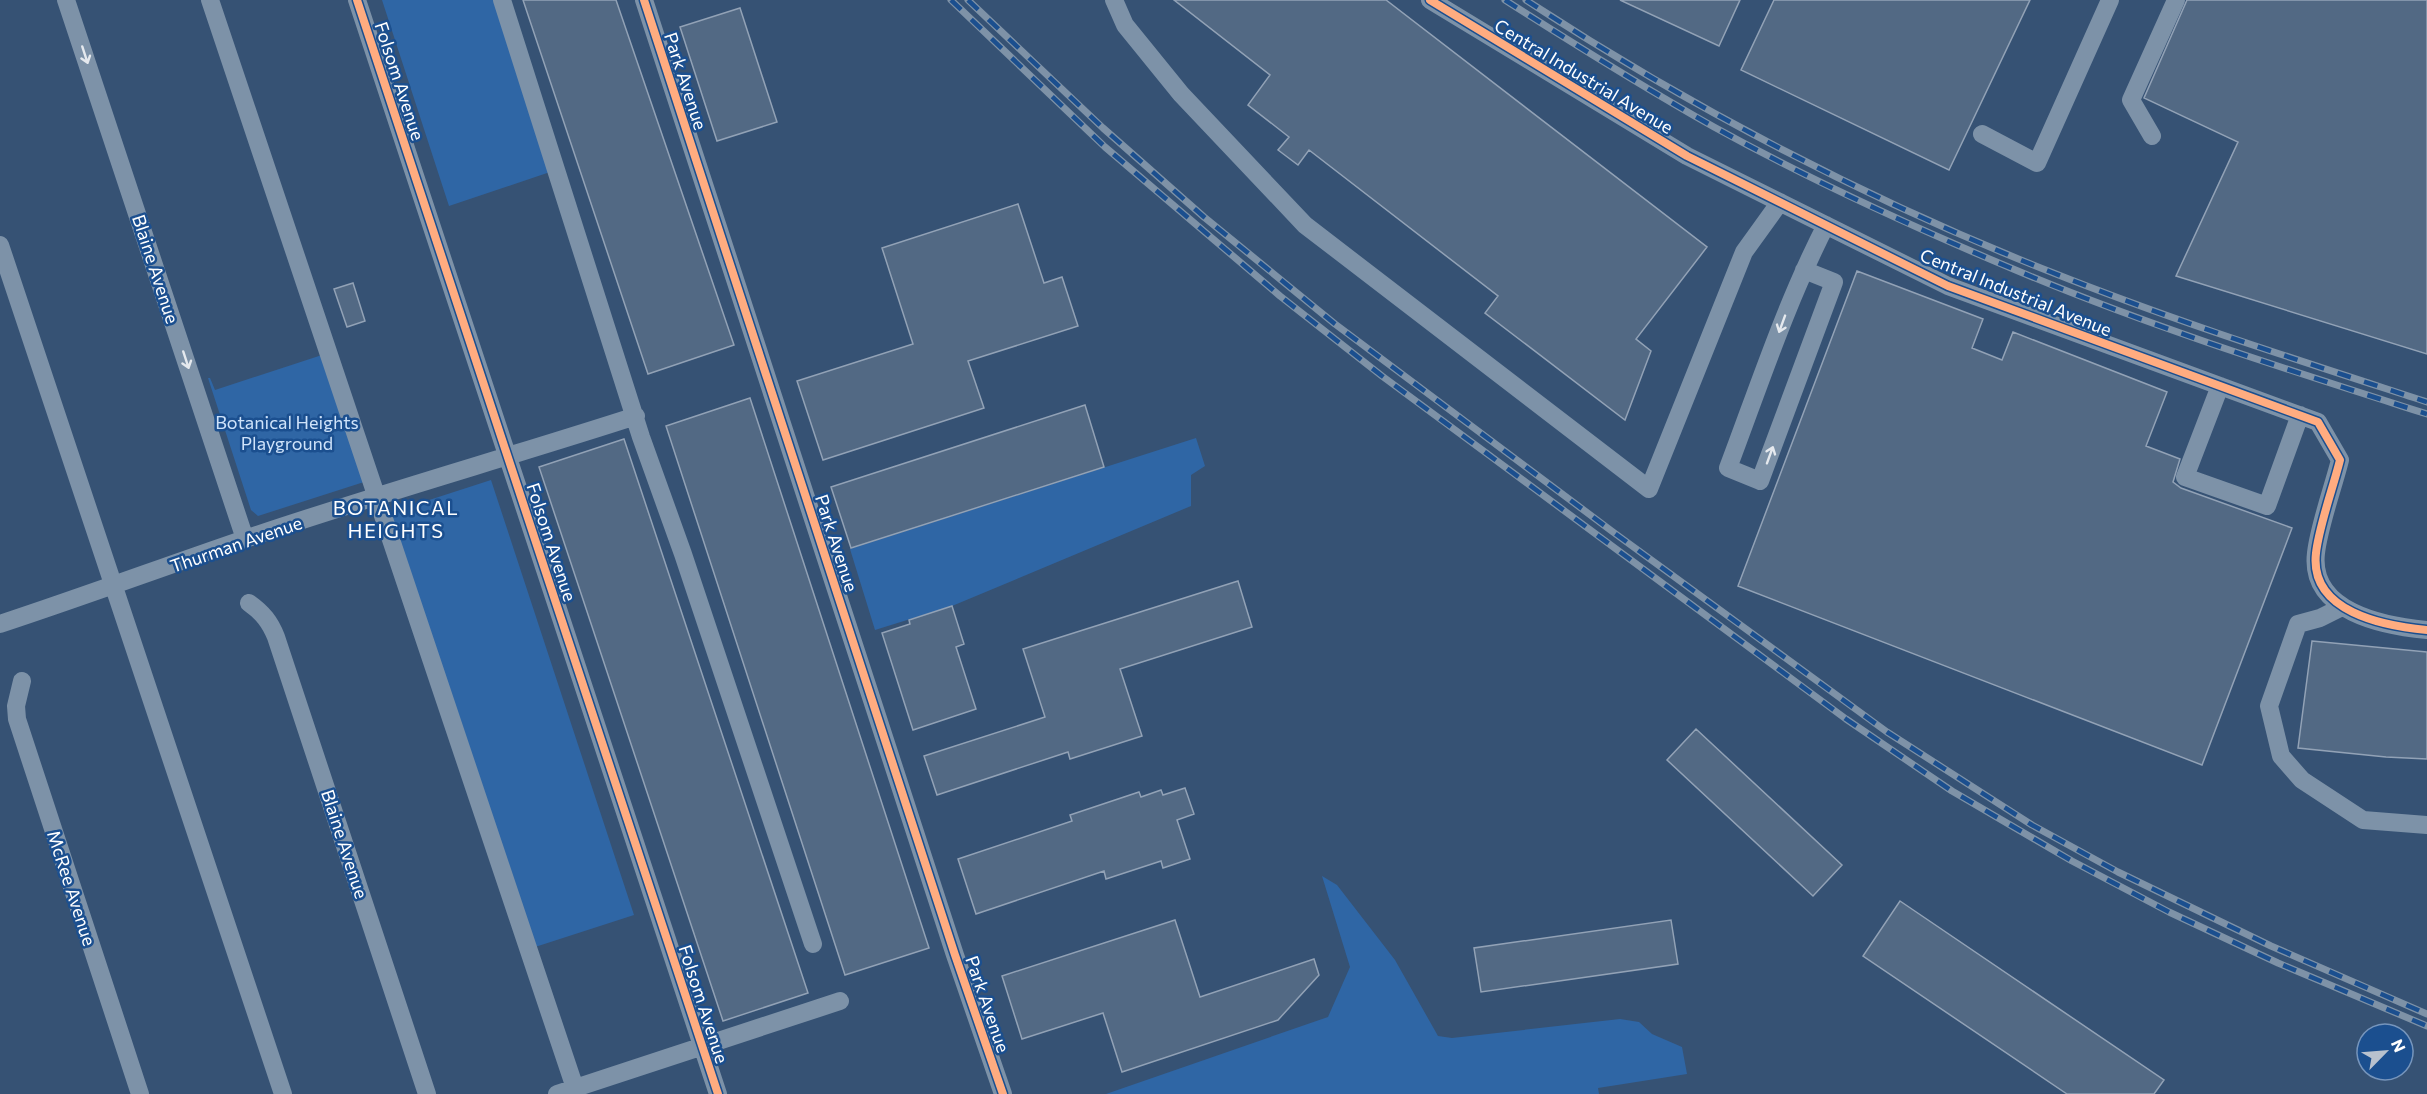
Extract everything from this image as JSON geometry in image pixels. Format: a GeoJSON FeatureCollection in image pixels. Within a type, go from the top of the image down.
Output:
{"type":"FeatureCollection","features":[{"type":"Feature","properties":{"kind":"street","name":"Blaine Avenue"},"geometry":{"type":"LineString","coordinates":[[66,0],[246,539]]}},
{"type":"Feature","properties":{"kind":"street"},"geometry":{"type":"LineString","coordinates":[[210,0],[576,1091]]}},
{"type":"Feature","properties":{"kind":"street","name":"Folsom Avenue"},"geometry":{"type":"LineString","coordinates":[[357,0],[718,1094]]}},
{"type":"Feature","properties":{"kind":"street"},"geometry":{"type":"LineString","coordinates":[[502,0],[636,416],[813,944]]}},
{"type":"Feature","properties":{"kind":"street","name":"Park Avenue"},"geometry":{"type":"LineString","coordinates":[[644,0],[955,955],[1003,1094]]}},
{"type":"Feature","properties":{"kind":"street"},"geometry":{"type":"LineString","coordinates":[[1114,0],[1125,25],[1181,94],[1305,225],[1649,489],[1744,252],[1780,202]]}},
{"type":"Feature","properties":{"kind":"street","name":"Central Industrial Avenue"},"geometry":{"type":"LineString","coordinates":[[1430,0],[1687,156],[1948,286],[2318,422],[2340,460],[2316,555],[2318,574],[2328,596],[2348,611],[2403,628],[2427,630]]}},
{"type":"Feature","properties":{"kind":"street"},"geometry":{"type":"LineString","coordinates":[[1982,134],[2037,163],[2110,0]]}},
{"type":"Feature","properties":{"kind":"street"},"geometry":{"type":"LineString","coordinates":[[2152,136],[2131,100],[2176,0]]}},
{"type":"Feature","properties":{"kind":"street"},"geometry":{"type":"LineString","coordinates":[[1804,270],[1834,282],[1760,481],[1728,468],[1792,298],[1804,270],[1826,225]]}},
{"type":"Feature","properties":{"kind":"street"},"geometry":{"type":"LineString","coordinates":[[0,245],[283,1094]]}},
{"type":"Feature","properties":{"kind":"street"},"geometry":{"type":"LineString","coordinates":[[2220,386],[2185,477],[2267,506],[2300,416]]}},
{"type":"Feature","properties":{"kind":"street","name":"Thurman Avenue"},"geometry":{"type":"LineString","coordinates":[[0,624],[246,539],[507,454],[636,416]]}},
{"type":"Feature","properties":{"kind":"street","name":"Blaine Avenue"},"geometry":{"type":"LineString","coordinates":[[249,603],[261,611],[270,622],[276,637],[427,1094]]}},
{"type":"Feature","properties":{"kind":"street"},"geometry":{"type":"LineString","coordinates":[[2342,607],[2320,618],[2298,624],[2269,706],[2281,756],[2302,780],[2363,820],[2427,825]]}},
{"type":"Feature","properties":{"kind":"street","name":"McRee Avenue"},"geometry":{"type":"LineString","coordinates":[[22,681],[16,706],[17,719],[140,1094]]}},
{"type":"Feature","properties":{"kind":"street"},"geometry":{"type":"LineString","coordinates":[[557,1094],[576,1091],[840,1001]]}},
{"type":"Feature","properties":{"kind":"green space"},"geometry":{"type":"Polygon","coordinates":[[[382,0],[497,0],[553,171],[449,206],[382,0]]]}},
{"type":"Feature","properties":{"kind":"green space","name":"Botanical Heights Playground"},"geometry":{"type":"Polygon","coordinates":[[[322,355],[364,482],[258,516],[251,510],[208,378],[215,390],[322,355]]]}},
{"type":"Feature","properties":{"kind":"green space"},"geometry":{"type":"Polygon","coordinates":[[[1196,438],[1205,466],[1191,475],[1191,506],[952,606],[875,630],[850,549],[1196,438]]]}},
{"type":"Feature","properties":{"kind":"green space"},"geometry":{"type":"Polygon","coordinates":[[[491,480],[634,915],[532,948],[389,513],[491,480]]]}},
{"type":"Feature","properties":{"kind":"green space"},"geometry":{"type":"Polygon","coordinates":[[[1322,876],[1337,885],[1395,960],[1438,1036],[1452,1038],[1620,1019],[1639,1022],[1652,1034],[1682,1047],[1687,1074],[1598,1088],[1599,1094],[1106,1094],[1328,1017],[1350,967],[1322,876]]]}},
{"type":"Feature","properties":{"kind":"building"},"geometry":{"type":"Polygon","coordinates":[[[523,0],[616,0],[734,345],[648,374],[523,0]]]}},
{"type":"Feature","properties":{"kind":"building"},"geometry":{"type":"Polygon","coordinates":[[[1174,0],[1386,0],[1707,247],[1636,339],[1651,351],[1625,420],[1485,313],[1498,296],[1309,150],[1298,165],[1278,150],[1289,137],[1248,105],[1270,75],[1174,0]]]}},
{"type":"Feature","properties":{"kind":"building"},"geometry":{"type":"Polygon","coordinates":[[[1620,0],[1740,0],[1719,46],[1620,0]]]}},
{"type":"Feature","properties":{"kind":"building"},"geometry":{"type":"Polygon","coordinates":[[[1774,0],[2030,0],[1949,170],[1741,70],[1774,0]]]}},
{"type":"Feature","properties":{"kind":"building"},"geometry":{"type":"Polygon","coordinates":[[[2187,0],[2427,0],[2427,354],[2176,276],[2238,142],[2144,98],[2187,0]]]}},
{"type":"Feature","properties":{"kind":"building"},"geometry":{"type":"Polygon","coordinates":[[[740,8],[777,122],[717,141],[680,27],[740,8]]]}},
{"type":"Feature","properties":{"kind":"building"},"geometry":{"type":"Polygon","coordinates":[[[1018,204],[1044,283],[1062,277],[1078,326],[968,361],[984,408],[823,460],[797,381],[913,344],[882,248],[1018,204]]]}},
{"type":"Feature","properties":{"kind":"building"},"geometry":{"type":"Polygon","coordinates":[[[1857,271],[1983,319],[1972,348],[2002,360],[2013,332],[2167,392],[2146,446],[2180,459],[2173,482],[2181,488],[2292,528],[2202,765],[1738,586],[1857,271]]]}},
{"type":"Feature","properties":{"kind":"building"},"geometry":{"type":"Polygon","coordinates":[[[353,283],[365,321],[347,327],[334,289],[353,283]]]}},
{"type":"Feature","properties":{"kind":"building"},"geometry":{"type":"Polygon","coordinates":[[[750,398],[929,948],[845,975],[666,426],[750,398]]]}},
{"type":"Feature","properties":{"kind":"building"},"geometry":{"type":"Polygon","coordinates":[[[1085,405],[1104,467],[851,548],[831,487],[1085,405]]]}},
{"type":"Feature","properties":{"kind":"building"},"geometry":{"type":"Polygon","coordinates":[[[624,439],[808,993],[723,1021],[539,467],[624,439]]]}},
{"type":"Feature","properties":{"kind":"building"},"geometry":{"type":"Polygon","coordinates":[[[1238,581],[1252,627],[1120,669],[1142,736],[1070,759],[1068,752],[937,795],[924,756],[1045,717],[1023,649],[1238,581]]]}},
{"type":"Feature","properties":{"kind":"building"},"geometry":{"type":"Polygon","coordinates":[[[952,606],[964,644],[956,647],[976,709],[913,730],[882,633],[910,624],[909,620],[952,606]]]}},
{"type":"Feature","properties":{"kind":"building"},"geometry":{"type":"Polygon","coordinates":[[[2312,641],[2427,652],[2427,759],[2298,748],[2312,641]]]}},
{"type":"Feature","properties":{"kind":"building"},"geometry":{"type":"Polygon","coordinates":[[[1696,729],[1842,865],[1813,896],[1667,760],[1696,729]]]}},
{"type":"Feature","properties":{"kind":"building"},"geometry":{"type":"Polygon","coordinates":[[[1185,788],[1194,814],[1177,820],[1190,859],[1163,868],[1161,861],[1106,879],[1104,871],[976,914],[958,859],[1072,821],[1070,815],[1139,792],[1141,797],[1161,790],[1163,795],[1185,788]]]}},
{"type":"Feature","properties":{"kind":"building"},"geometry":{"type":"Polygon","coordinates":[[[1900,901],[2164,1080],[2154,1094],[2067,1094],[1863,956],[1900,901]]]}},
{"type":"Feature","properties":{"kind":"building"},"geometry":{"type":"Polygon","coordinates":[[[1175,920],[1200,997],[1314,959],[1319,975],[1278,1020],[1122,1072],[1103,1013],[1022,1039],[1002,976],[1175,920]]]}},
{"type":"Feature","properties":{"kind":"building"},"geometry":{"type":"Polygon","coordinates":[[[1671,920],[1678,964],[1481,992],[1474,948],[1671,920]]]}},
{"type":"Feature","properties":{"kind":"railway"},"geometry":{"type":"LineString","coordinates":[[951,0],[1105,147],[1280,296],[1382,376],[1846,719],[1952,791],[2072,861],[2169,912],[2278,963],[2427,1026]]}},
{"type":"Feature","properties":{"kind":"railway"},"geometry":{"type":"LineString","coordinates":[[968,0],[1103,128],[1204,217],[1335,324],[1613,532],[1887,732],[2032,825],[2118,872],[2271,946],[2427,1014]]}},
{"type":"Feature","properties":{"kind":"railway"},"geometry":{"type":"LineString","coordinates":[[1505,0],[1714,127],[1902,221],[2119,311],[2427,414]]}},
{"type":"Feature","properties":{"kind":"railway"},"geometry":{"type":"LineString","coordinates":[[1526,0],[1716,114],[1848,183],[1915,214],[2051,272],[2144,307],[2427,402]]}},
{"type":"Feature","properties":{"kind":"cycle path"},"geometry":{"type":"LineString","coordinates":[[357,0],[718,1094]]}},
{"type":"Feature","properties":{"kind":"cycle path"},"geometry":{"type":"LineString","coordinates":[[644,0],[955,955],[1003,1094]]}},
{"type":"Feature","properties":{"kind":"cycle path"},"geometry":{"type":"LineString","coordinates":[[1430,0],[1687,156],[1948,286],[2318,422],[2340,460],[2316,553],[2317,573],[2324,589],[2337,602],[2353,612],[2391,625],[2427,630]]}},
{"type":"Feature","properties":{"kind":"district","name":"BOTANICAL HEIGHTS"},"geometry":{"type":"Point","coordinates":[396,518]}}]}
